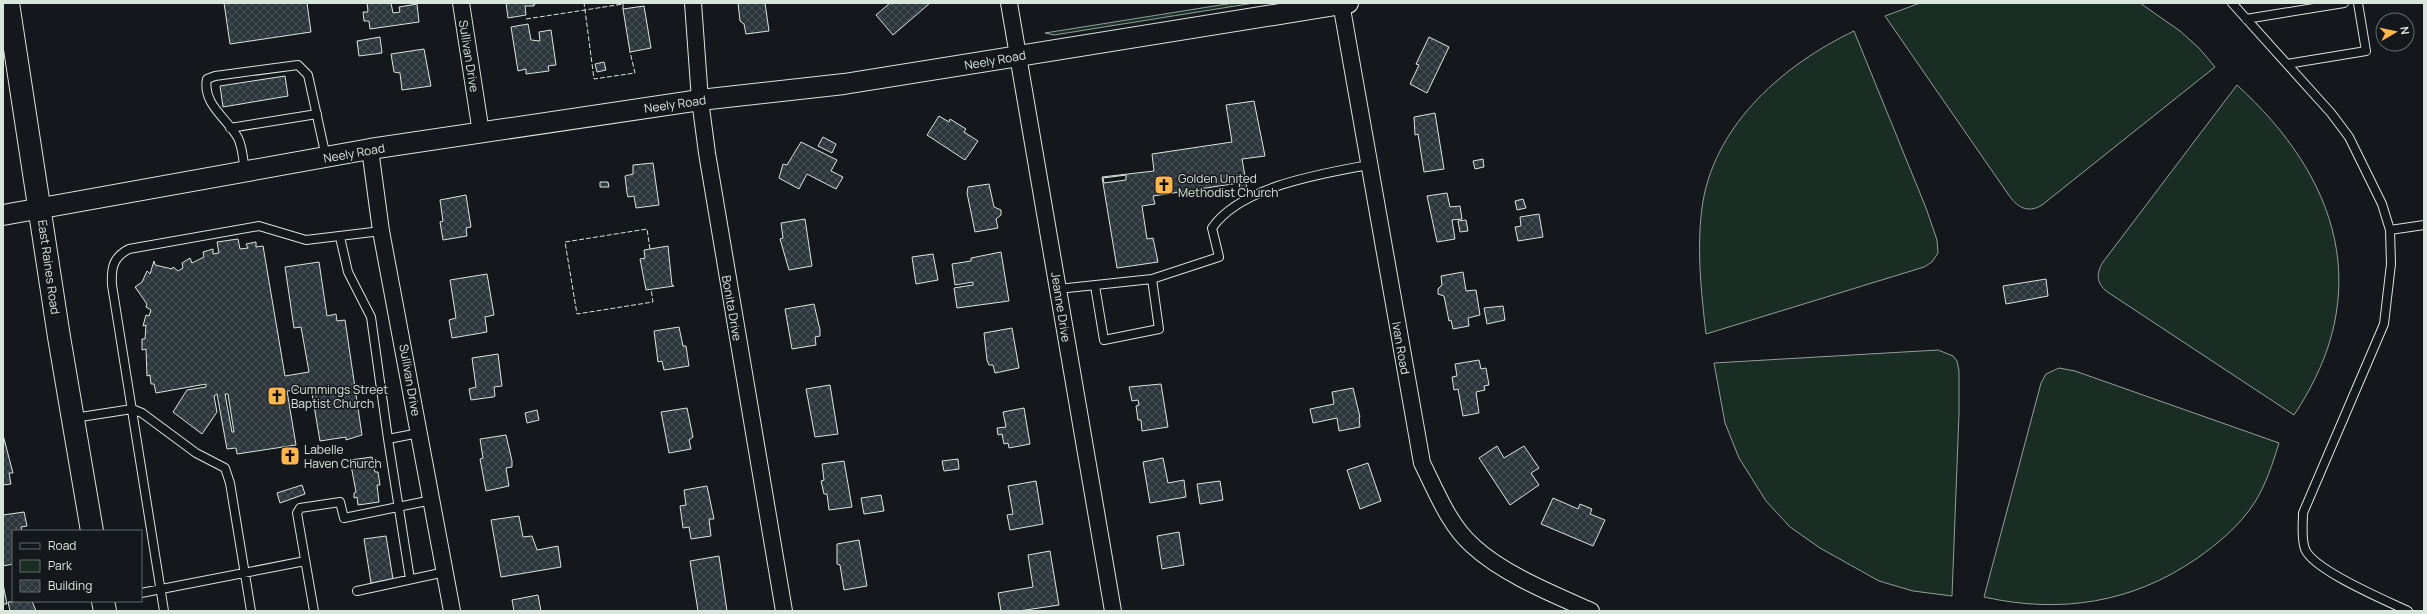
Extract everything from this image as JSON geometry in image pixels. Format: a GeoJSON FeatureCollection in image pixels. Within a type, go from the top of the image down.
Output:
{"type":"FeatureCollection","features":[{"type":"Feature","properties":{"kind":"main road","name":"East Raines Road"},"geometry":{"type":"LineString","coordinates":[[8,3],[41,209],[58,337],[74,418],[92,530]]}},
{"type":"Feature","properties":{"kind":"street","name":"Sullivan Drive"},"geometry":{"type":"LineString","coordinates":[[461,3],[481,133]]}},
{"type":"Feature","properties":{"kind":"street","name":"Bonita Drive"},"geometry":{"type":"LineString","coordinates":[[693,3],[700,100],[727,280],[752,418],[784,611]]}},
{"type":"Feature","properties":{"kind":"street","name":"Jeanne Drive"},"geometry":{"type":"LineString","coordinates":[[1009,3],[1113,611]]}},
{"type":"Feature","properties":{"kind":"street","name":"Neely Road"},"geometry":{"type":"LineString","coordinates":[[3,215],[370,150],[700,100],[844,84],[1343,3]]}},
{"type":"Feature","properties":{"kind":"street","name":"Ivan Road"},"geometry":{"type":"LineString","coordinates":[[1343,3],[1368,165],[1422,463],[1446,510],[1472,546],[1507,570],[1590,611]]}},
{"type":"Feature","properties":{"kind":"street","name":"Sullivan Drive"},"geometry":{"type":"LineString","coordinates":[[370,150],[382,232],[452,611]]}},
{"type":"Feature","properties":{"kind":"lane"},"geometry":{"type":"LineString","coordinates":[[2232,3],[2331,113],[2349,137],[2382,204],[2390,230],[2391,264],[2384,324],[2303,513],[2302,533],[2306,551],[2319,565],[2408,611]]}},
{"type":"Feature","properties":{"kind":"lane"},"geometry":{"type":"LineString","coordinates":[[2246,19],[2344,3]]}},
{"type":"Feature","properties":{"kind":"lane"},"geometry":{"type":"LineString","coordinates":[[2287,64],[2366,51],[2358,3]]}},
{"type":"Feature","properties":{"kind":"lane"},"geometry":{"type":"LineString","coordinates":[[245,172],[241,146],[209,99],[205,87],[207,79],[215,76],[298,65],[308,75],[326,157]]}},
{"type":"Feature","properties":{"kind":"lane"},"geometry":{"type":"LineString","coordinates":[[230,128],[317,114]]}},
{"type":"Feature","properties":{"kind":"lane"},"geometry":{"type":"LineString","coordinates":[[1058,290],[1152,279],[1219,257],[1212,228],[1220,219],[1251,196],[1282,183],[1368,165]]}},
{"type":"Feature","properties":{"kind":"lane"},"geometry":{"type":"LineString","coordinates":[[2390,230],[2424,225]]}},
{"type":"Feature","properties":{"kind":"lane"},"geometry":{"type":"LineString","coordinates":[[164,611],[112,285],[111,271],[114,260],[120,253],[129,249],[259,226],[306,240],[382,232]]}},
{"type":"Feature","properties":{"kind":"lane"},"geometry":{"type":"LineString","coordinates":[[340,237],[348,272],[371,317],[410,579]]}},
{"type":"Feature","properties":{"kind":"lane"},"geometry":{"type":"LineString","coordinates":[[1095,286],[1104,340],[1159,330],[1152,279]]}},
{"type":"Feature","properties":{"kind":"lane"},"geometry":{"type":"LineString","coordinates":[[74,418],[132,409],[142,413],[196,454],[225,468],[230,483],[251,611]]}},
{"type":"Feature","properties":{"kind":"lane"},"geometry":{"type":"LineString","coordinates":[[388,439],[419,433]]}},
{"type":"Feature","properties":{"kind":"lane"},"geometry":{"type":"LineString","coordinates":[[314,611],[297,513],[300,508],[340,502],[344,518],[399,505],[432,500]]}},
{"type":"Feature","properties":{"kind":"lane"},"geometry":{"type":"LineString","coordinates":[[142,593],[305,561]]}},
{"type":"Feature","properties":{"kind":"lane"},"geometry":{"type":"LineString","coordinates":[[357,591],[445,572]]}},
{"type":"Feature","properties":{"kind":"green space"},"geometry":{"type":"Polygon","coordinates":[[[1233,3],[1254,3],[1054,35],[1045,33],[1233,3]]]}},
{"type":"Feature","properties":{"kind":"green space"},"geometry":{"type":"Polygon","coordinates":[[[1920,3],[2140,3],[2180,31],[2199,48],[2215,67],[2042,205],[2037,208],[2027,209],[2019,206],[2008,194],[1885,16],[1920,3]]]}},
{"type":"Feature","properties":{"kind":"green space"},"geometry":{"type":"Polygon","coordinates":[[[1854,31],[1926,208],[1937,240],[1938,253],[1932,262],[1924,267],[1706,334],[1700,268],[1701,217],[1703,201],[1711,172],[1723,146],[1739,121],[1758,99],[1780,78],[1803,60],[1854,31]]]}},
{"type":"Feature","properties":{"kind":"green space"},"geometry":{"type":"Polygon","coordinates":[[[2237,85],[2272,121],[2300,159],[2321,198],[2334,239],[2339,281],[2334,325],[2319,370],[2294,415],[2109,293],[2102,287],[2098,279],[2100,267],[2103,262],[2237,85]]]}},
{"type":"Feature","properties":{"kind":"green space"},"geometry":{"type":"Polygon","coordinates":[[[1938,350],[1953,356],[1957,361],[1959,371],[1959,413],[1952,596],[1913,591],[1879,581],[1820,548],[1790,527],[1766,501],[1739,458],[1725,423],[1714,363],[1938,350]]]}},
{"type":"Feature","properties":{"kind":"green space"},"geometry":{"type":"Polygon","coordinates":[[[2059,368],[2075,371],[2279,443],[2266,481],[2255,502],[2243,518],[2213,547],[2172,574],[2147,586],[2121,595],[2094,601],[2068,604],[2040,604],[2012,602],[1984,597],[2041,383],[2046,374],[2059,368]]]}},
{"type":"Feature","properties":{"kind":"building"},"geometry":{"type":"Polygon","coordinates":[[[224,3],[307,3],[311,32],[230,44],[224,3]]]}},
{"type":"Feature","properties":{"kind":"building"},"geometry":{"type":"Polygon","coordinates":[[[367,3],[391,3],[393,13],[400,12],[399,7],[417,4],[419,22],[370,29],[369,21],[364,21],[363,12],[368,12],[367,3]]]}},
{"type":"Feature","properties":{"kind":"building"},"geometry":{"type":"Polygon","coordinates":[[[506,3],[540,3],[534,4],[534,6],[525,6],[526,15],[508,18],[506,3]]]}},
{"type":"Feature","properties":{"kind":"building"},"geometry":{"type":"Polygon","coordinates":[[[738,3],[765,3],[769,31],[746,34],[744,24],[740,21],[738,3]]]}},
{"type":"Feature","properties":{"kind":"building"},"geometry":{"type":"Polygon","coordinates":[[[890,3],[930,3],[893,35],[876,15],[890,3]]]}},
{"type":"Feature","properties":{"kind":"building"},"geometry":{"type":"Polygon","coordinates":[[[644,6],[651,48],[630,52],[623,9],[644,6]]]}},
{"type":"Feature","properties":{"kind":"building"},"geometry":{"type":"Polygon","coordinates":[[[528,24],[531,40],[540,41],[539,32],[551,30],[556,65],[548,66],[549,71],[526,74],[526,69],[518,71],[511,27],[528,24]]]}},
{"type":"Feature","properties":{"kind":"building"},"geometry":{"type":"Polygon","coordinates":[[[380,37],[382,53],[359,56],[357,41],[380,37]]]}},
{"type":"Feature","properties":{"kind":"building"},"geometry":{"type":"Polygon","coordinates":[[[1429,37],[1449,47],[1427,93],[1410,84],[1419,65],[1416,64],[1429,37]]]}},
{"type":"Feature","properties":{"kind":"building"},"geometry":{"type":"Polygon","coordinates":[[[424,49],[431,86],[402,90],[400,73],[394,72],[391,54],[424,49]]]}},
{"type":"Feature","properties":{"kind":"building"},"geometry":{"type":"Polygon","coordinates":[[[604,62],[606,70],[597,72],[595,64],[604,62]]]}},
{"type":"Feature","properties":{"kind":"building"},"geometry":{"type":"Polygon","coordinates":[[[285,76],[288,96],[223,107],[220,86],[285,76]]]}},
{"type":"Feature","properties":{"kind":"building","name":"Golden United Methodist Church"},"geometry":{"type":"Polygon","coordinates":[[[1254,101],[1265,156],[1242,159],[1247,188],[1240,189],[1239,183],[1153,196],[1155,204],[1142,206],[1147,239],[1153,238],[1158,262],[1117,268],[1102,177],[1154,171],[1152,154],[1232,142],[1226,105],[1254,101]],[[1126,175],[1103,178],[1104,183],[1126,180],[1126,175]]]}},
{"type":"Feature","properties":{"kind":"building"},"geometry":{"type":"Polygon","coordinates":[[[1435,113],[1444,169],[1424,172],[1418,134],[1415,135],[1414,117],[1435,113]]]}},
{"type":"Feature","properties":{"kind":"building"},"geometry":{"type":"Polygon","coordinates":[[[939,116],[949,122],[950,119],[966,129],[964,132],[978,141],[965,160],[927,135],[939,116]]]}},
{"type":"Feature","properties":{"kind":"building"},"geometry":{"type":"Polygon","coordinates":[[[823,137],[836,144],[832,153],[818,146],[823,137]]]}},
{"type":"Feature","properties":{"kind":"building"},"geometry":{"type":"Polygon","coordinates":[[[801,142],[837,160],[831,171],[843,177],[836,189],[807,174],[799,189],[779,178],[783,164],[787,165],[801,142]]]}},
{"type":"Feature","properties":{"kind":"building"},"geometry":{"type":"Polygon","coordinates":[[[1483,159],[1484,167],[1475,169],[1473,161],[1483,159]]]}},
{"type":"Feature","properties":{"kind":"building"},"geometry":{"type":"Polygon","coordinates":[[[653,163],[659,205],[636,208],[634,196],[628,197],[625,176],[633,174],[633,165],[653,163]]]}},
{"type":"Feature","properties":{"kind":"building"},"geometry":{"type":"Polygon","coordinates":[[[600,182],[608,182],[609,187],[600,187],[600,182]]]}},
{"type":"Feature","properties":{"kind":"building"},"geometry":{"type":"Polygon","coordinates":[[[989,184],[994,207],[1001,210],[1001,215],[996,219],[998,228],[975,232],[967,193],[968,187],[989,184]]]}},
{"type":"Feature","properties":{"kind":"building"},"geometry":{"type":"Polygon","coordinates":[[[1447,193],[1450,207],[1460,206],[1462,219],[1452,220],[1455,239],[1437,242],[1427,196],[1447,193]]]}},
{"type":"Feature","properties":{"kind":"building"},"geometry":{"type":"Polygon","coordinates":[[[466,195],[471,227],[466,228],[467,236],[443,240],[440,222],[443,221],[440,200],[466,195]]]}},
{"type":"Feature","properties":{"kind":"building"},"geometry":{"type":"Polygon","coordinates":[[[1523,199],[1526,208],[1517,210],[1515,201],[1523,199]]]}},
{"type":"Feature","properties":{"kind":"building"},"geometry":{"type":"Polygon","coordinates":[[[1539,214],[1543,237],[1518,241],[1515,227],[1521,226],[1520,217],[1539,214]]]}},
{"type":"Feature","properties":{"kind":"building"},"geometry":{"type":"Polygon","coordinates":[[[805,219],[812,266],[789,270],[780,239],[783,238],[781,223],[805,219]]]}},
{"type":"Feature","properties":{"kind":"building"},"geometry":{"type":"Polygon","coordinates":[[[1466,220],[1468,231],[1460,232],[1458,221],[1466,220]]]}},
{"type":"Feature","properties":{"kind":"building"},"geometry":{"type":"Polygon","coordinates":[[[238,239],[240,249],[248,248],[246,244],[256,242],[256,247],[263,246],[285,376],[309,372],[301,327],[294,328],[285,267],[319,262],[327,316],[336,314],[337,321],[345,320],[362,435],[346,440],[346,437],[320,441],[311,388],[287,391],[296,445],[237,454],[236,448],[227,449],[217,394],[214,396],[217,412],[202,434],[173,412],[187,390],[206,387],[206,384],[156,393],[154,384],[151,384],[150,375],[147,376],[146,349],[142,350],[142,339],[145,339],[146,325],[143,326],[146,315],[149,316],[151,310],[146,307],[147,304],[135,287],[142,282],[147,271],[150,274],[154,261],[155,265],[172,269],[173,267],[178,271],[183,268],[182,263],[190,258],[192,263],[204,257],[203,252],[213,249],[213,254],[219,253],[217,242],[238,239]],[[225,394],[232,432],[234,432],[228,394],[225,394]]]}},
{"type":"Feature","properties":{"kind":"building"},"geometry":{"type":"Polygon","coordinates":[[[668,246],[672,285],[674,286],[646,290],[640,259],[645,258],[644,250],[668,246]]]}},
{"type":"Feature","properties":{"kind":"building"},"geometry":{"type":"Polygon","coordinates":[[[1001,252],[1009,301],[957,308],[954,288],[973,285],[973,282],[955,285],[952,264],[971,261],[971,258],[1001,252]]]}},
{"type":"Feature","properties":{"kind":"building"},"geometry":{"type":"Polygon","coordinates":[[[933,254],[938,280],[916,284],[912,257],[933,254]]]}},
{"type":"Feature","properties":{"kind":"building"},"geometry":{"type":"Polygon","coordinates":[[[1463,272],[1466,291],[1476,290],[1480,315],[1468,318],[1469,326],[1453,329],[1451,320],[1449,321],[1444,296],[1438,294],[1438,289],[1442,285],[1441,276],[1463,272]]]}},
{"type":"Feature","properties":{"kind":"building"},"geometry":{"type":"Polygon","coordinates":[[[487,274],[494,315],[485,317],[487,332],[452,338],[449,320],[456,318],[450,280],[487,274]]]}},
{"type":"Feature","properties":{"kind":"building"},"geometry":{"type":"Polygon","coordinates":[[[2046,279],[2048,296],[2006,304],[2003,286],[2046,279]]]}},
{"type":"Feature","properties":{"kind":"building"},"geometry":{"type":"Polygon","coordinates":[[[814,304],[820,330],[820,336],[815,337],[816,345],[792,349],[785,309],[814,304]]]}},
{"type":"Feature","properties":{"kind":"building"},"geometry":{"type":"Polygon","coordinates":[[[1503,306],[1505,320],[1487,324],[1484,308],[1503,306]]]}},
{"type":"Feature","properties":{"kind":"building"},"geometry":{"type":"Polygon","coordinates":[[[679,327],[683,346],[686,346],[689,366],[664,370],[662,361],[658,362],[654,331],[679,327]]]}},
{"type":"Feature","properties":{"kind":"building"},"geometry":{"type":"Polygon","coordinates":[[[1012,328],[1019,368],[995,373],[993,365],[989,365],[987,360],[984,333],[1012,328]]]}},
{"type":"Feature","properties":{"kind":"building"},"geometry":{"type":"Polygon","coordinates":[[[498,354],[502,386],[494,387],[495,396],[493,397],[471,400],[469,389],[476,387],[472,358],[498,354]]]}},
{"type":"Feature","properties":{"kind":"building"},"geometry":{"type":"Polygon","coordinates":[[[1479,360],[1481,369],[1486,368],[1489,385],[1484,386],[1485,390],[1476,392],[1479,413],[1463,416],[1458,389],[1454,390],[1452,377],[1457,376],[1455,364],[1479,360]]]}},
{"type":"Feature","properties":{"kind":"building"},"geometry":{"type":"Polygon","coordinates":[[[1161,384],[1168,427],[1142,431],[1141,420],[1138,420],[1136,406],[1139,405],[1138,400],[1132,401],[1129,387],[1161,384]]]}},
{"type":"Feature","properties":{"kind":"building"},"geometry":{"type":"Polygon","coordinates":[[[830,385],[838,434],[815,437],[806,389],[830,385]]]}},
{"type":"Feature","properties":{"kind":"building"},"geometry":{"type":"Polygon","coordinates":[[[1353,388],[1360,417],[1360,427],[1339,431],[1337,418],[1313,423],[1310,409],[1334,404],[1332,392],[1353,388]]]}},
{"type":"Feature","properties":{"kind":"building"},"geometry":{"type":"Polygon","coordinates":[[[687,408],[693,437],[689,440],[691,449],[669,453],[661,412],[687,408]]]}},
{"type":"Feature","properties":{"kind":"building"},"geometry":{"type":"Polygon","coordinates":[[[1024,408],[1030,444],[1009,448],[1008,443],[1004,444],[1002,434],[998,435],[997,428],[1006,427],[1003,412],[1024,408]]]}},
{"type":"Feature","properties":{"kind":"building"},"geometry":{"type":"Polygon","coordinates":[[[537,410],[539,420],[527,423],[525,413],[537,410]]]}},
{"type":"Feature","properties":{"kind":"building"},"geometry":{"type":"Polygon","coordinates":[[[3,435],[13,473],[9,473],[11,484],[3,485],[3,435]]]}},
{"type":"Feature","properties":{"kind":"building"},"geometry":{"type":"Polygon","coordinates":[[[506,435],[512,461],[512,467],[506,468],[509,486],[486,491],[480,459],[483,458],[480,439],[506,435]]]}},
{"type":"Feature","properties":{"kind":"building"},"geometry":{"type":"Polygon","coordinates":[[[1497,446],[1504,458],[1524,446],[1539,468],[1531,473],[1539,485],[1510,505],[1479,458],[1497,446]]]}},
{"type":"Feature","properties":{"kind":"building"},"geometry":{"type":"Polygon","coordinates":[[[372,457],[375,472],[378,472],[380,485],[377,485],[379,502],[358,505],[357,497],[354,498],[354,493],[356,492],[350,460],[372,457]]]}},
{"type":"Feature","properties":{"kind":"building"},"geometry":{"type":"Polygon","coordinates":[[[1163,458],[1168,483],[1184,480],[1186,497],[1150,503],[1143,462],[1163,458]]]}},
{"type":"Feature","properties":{"kind":"building"},"geometry":{"type":"Polygon","coordinates":[[[958,459],[959,469],[944,471],[942,461],[958,459]]]}},
{"type":"Feature","properties":{"kind":"building"},"geometry":{"type":"Polygon","coordinates":[[[844,461],[852,507],[829,510],[827,494],[824,494],[821,481],[824,480],[822,464],[844,461]]]}},
{"type":"Feature","properties":{"kind":"building"},"geometry":{"type":"Polygon","coordinates":[[[1368,463],[1381,501],[1360,509],[1347,470],[1368,463]]]}},
{"type":"Feature","properties":{"kind":"building"},"geometry":{"type":"Polygon","coordinates":[[[1036,481],[1043,524],[1010,530],[1007,515],[1013,514],[1008,486],[1036,481]]]}},
{"type":"Feature","properties":{"kind":"building"},"geometry":{"type":"Polygon","coordinates":[[[1220,481],[1223,500],[1200,504],[1197,484],[1220,481]]]}},
{"type":"Feature","properties":{"kind":"building"},"geometry":{"type":"Polygon","coordinates":[[[302,485],[305,494],[280,503],[277,493],[302,485]]]}},
{"type":"Feature","properties":{"kind":"building"},"geometry":{"type":"Polygon","coordinates":[[[707,486],[714,519],[709,519],[711,536],[691,539],[689,527],[683,528],[680,506],[686,505],[684,490],[707,486]]]}},
{"type":"Feature","properties":{"kind":"building"},"geometry":{"type":"Polygon","coordinates":[[[881,495],[884,511],[864,514],[861,498],[881,495]]]}},
{"type":"Feature","properties":{"kind":"building"},"geometry":{"type":"Polygon","coordinates":[[[1553,498],[1578,509],[1580,504],[1592,509],[1590,514],[1605,520],[1593,546],[1541,524],[1553,498]]]}},
{"type":"Feature","properties":{"kind":"building"},"geometry":{"type":"Polygon","coordinates":[[[24,512],[27,526],[21,527],[22,530],[12,530],[12,564],[3,566],[3,515],[24,512]]]}},
{"type":"Feature","properties":{"kind":"building"},"geometry":{"type":"Polygon","coordinates":[[[519,516],[523,537],[532,536],[537,550],[558,546],[561,567],[501,577],[491,520],[519,516]]]}},
{"type":"Feature","properties":{"kind":"building"},"geometry":{"type":"Polygon","coordinates":[[[1179,532],[1184,565],[1162,569],[1157,536],[1179,532]]]}},
{"type":"Feature","properties":{"kind":"building"},"geometry":{"type":"Polygon","coordinates":[[[386,536],[393,579],[371,583],[364,539],[386,536]]]}},
{"type":"Feature","properties":{"kind":"building"},"geometry":{"type":"Polygon","coordinates":[[[859,540],[867,586],[844,590],[840,565],[837,564],[837,544],[859,540]]]}},
{"type":"Feature","properties":{"kind":"building"},"geometry":{"type":"Polygon","coordinates":[[[1050,551],[1059,605],[1019,611],[1001,611],[998,593],[1033,587],[1028,555],[1050,551]]]}},
{"type":"Feature","properties":{"kind":"building"},"geometry":{"type":"Polygon","coordinates":[[[719,556],[727,611],[698,611],[690,561],[719,556]]]}},
{"type":"Feature","properties":{"kind":"building"},"geometry":{"type":"Polygon","coordinates":[[[3,584],[7,604],[3,604],[3,584]]]}},
{"type":"Feature","properties":{"kind":"building"},"geometry":{"type":"Polygon","coordinates":[[[538,595],[541,611],[514,611],[512,600],[538,595]]]}},
{"type":"Feature","properties":{"kind":"building"},"geometry":{"type":"Polygon","coordinates":[[[8,602],[32,602],[36,611],[10,611],[8,602]]]}},
{"type":"Feature","properties":{"kind":"fence"},"geometry":{"type":"LineString","coordinates":[[526,19],[585,10],[584,3]]}},
{"type":"Feature","properties":{"kind":"fence"},"geometry":{"type":"LineString","coordinates":[[623,9],[623,4],[585,10],[594,79],[635,73],[630,52]]}},
{"type":"Feature","properties":{"kind":"fence"},"geometry":{"type":"LineString","coordinates":[[650,249],[647,229],[565,242],[577,314],[653,302],[651,289]]}},
{"type":"Feature","properties":{"kind":"place","name":"Golden United Methodist Church"},"geometry":{"type":"Point","coordinates":[1164,185]}},
{"type":"Feature","properties":{"kind":"place","name":"Cummings Street Baptist Church"},"geometry":{"type":"Point","coordinates":[277,396]}},
{"type":"Feature","properties":{"kind":"place","name":"Labelle Haven Church"},"geometry":{"type":"Point","coordinates":[290,456]}}]}
